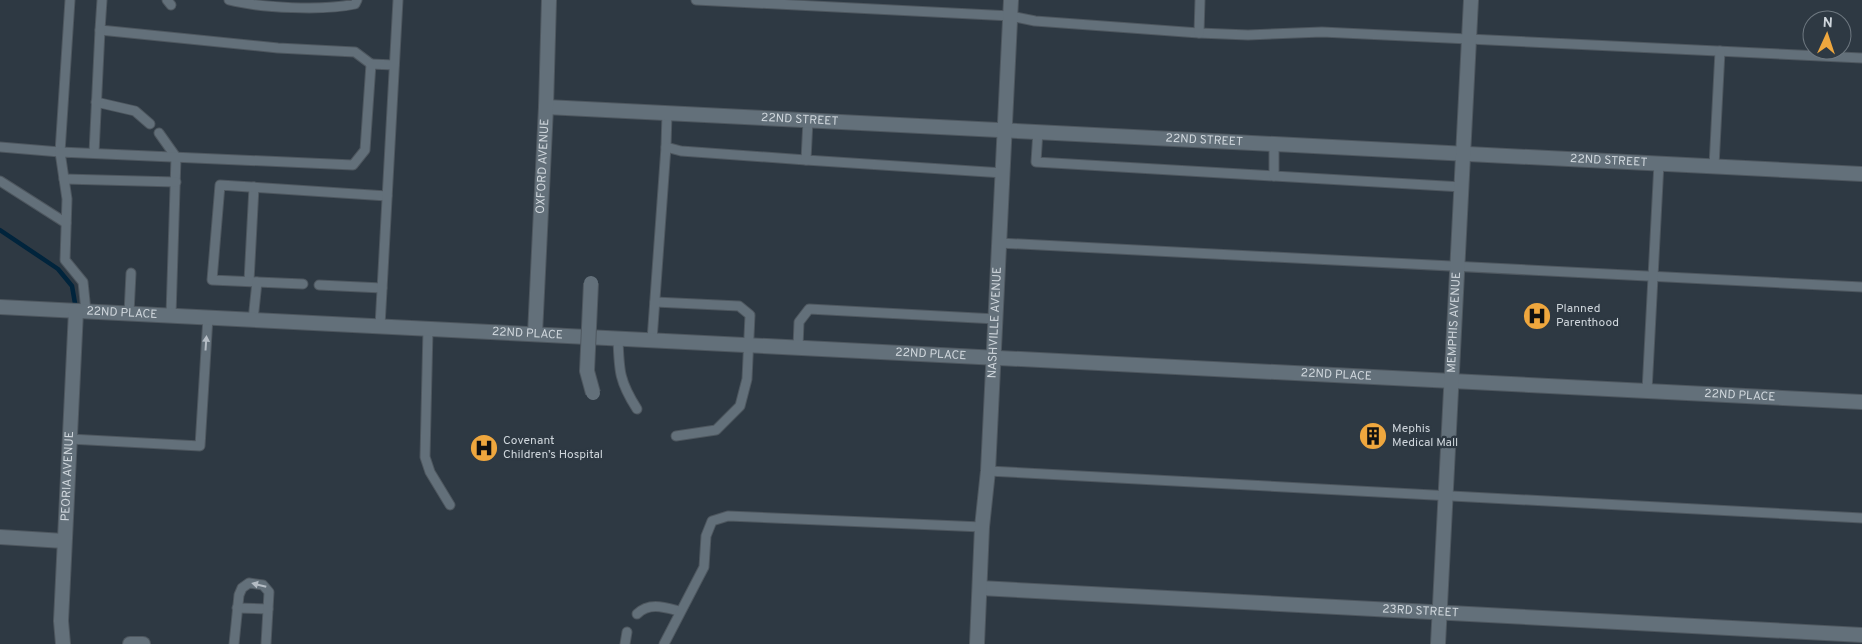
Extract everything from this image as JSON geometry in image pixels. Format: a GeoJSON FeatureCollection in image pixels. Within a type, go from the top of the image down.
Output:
{"type":"FeatureCollection","features":[{"type":"Feature","properties":{"kind":"street","name":"OXFORD AVENUE"},"geometry":{"type":"LineString","coordinates":[[535,334],[546,107],[548,0]]}},
{"type":"Feature","properties":{"kind":"street","name":"NASHVILLE AVENUE"},"geometry":{"type":"LineString","coordinates":[[976,644],[982,528],[988,471],[1011,0]]}},
{"type":"Feature","properties":{"kind":"street","name":"MEMPHIS AVENUE"},"geometry":{"type":"LineString","coordinates":[[1438,644],[1472,0]]}},
{"type":"Feature","properties":{"kind":"street","name":"22ND STREET"},"geometry":{"type":"LineString","coordinates":[[546,107],[1862,174]]}},
{"type":"Feature","properties":{"kind":"street"},"geometry":{"type":"LineString","coordinates":[[591,283],[587,371],[592,392]]}},
{"type":"Feature","properties":{"kind":"street","name":"22ND PLACE"},"geometry":{"type":"LineString","coordinates":[[0,307],[1862,402]]}},
{"type":"Feature","properties":{"kind":"street","name":"PEORIA AVENUE"},"geometry":{"type":"LineString","coordinates":[[63,644],[61,621],[64,540],[81,311]]}},
{"type":"Feature","properties":{"kind":"street"},"geometry":{"type":"LineString","coordinates":[[0,537],[64,540]]}},
{"type":"Feature","properties":{"kind":"street","name":"23RD STREET"},"geometry":{"type":"LineString","coordinates":[[980,588],[1440,611],[1862,635]]}},
{"type":"Feature","properties":{"kind":"street"},"geometry":{"type":"LineString","coordinates":[[130,644],[143,644]]}},
{"type":"Feature","properties":{"kind":"lane"},"geometry":{"type":"LineString","coordinates":[[70,0],[60,152],[67,199],[65,260],[83,282],[81,311]]}},
{"type":"Feature","properties":{"kind":"lane"},"geometry":{"type":"LineString","coordinates":[[94,153],[102,0]]}},
{"type":"Feature","properties":{"kind":"lane"},"geometry":{"type":"LineString","coordinates":[[229,0],[246,4],[338,8],[355,4],[357,0]]}},
{"type":"Feature","properties":{"kind":"lane"},"geometry":{"type":"LineString","coordinates":[[380,326],[398,0]]}},
{"type":"Feature","properties":{"kind":"lane"},"geometry":{"type":"LineString","coordinates":[[696,0],[1011,16],[1035,21],[1199,33],[1322,32],[1862,58]]}},
{"type":"Feature","properties":{"kind":"lane"},"geometry":{"type":"LineString","coordinates":[[1199,33],[1200,0]]}},
{"type":"Feature","properties":{"kind":"lane"},"geometry":{"type":"LineString","coordinates":[[100,30],[278,48],[355,52],[371,64],[394,66]]}},
{"type":"Feature","properties":{"kind":"lane"},"geometry":{"type":"LineString","coordinates":[[1714,166],[1720,50]]}},
{"type":"Feature","properties":{"kind":"lane"},"geometry":{"type":"LineString","coordinates":[[0,147],[60,152],[353,165],[365,150],[371,64]]}},
{"type":"Feature","properties":{"kind":"lane"},"geometry":{"type":"LineString","coordinates":[[96,102],[135,111],[150,124]]}},
{"type":"Feature","properties":{"kind":"lane"},"geometry":{"type":"LineString","coordinates":[[652,340],[667,113]]}},
{"type":"Feature","properties":{"kind":"lane"},"geometry":{"type":"LineString","coordinates":[[806,160],[808,120]]}},
{"type":"Feature","properties":{"kind":"lane"},"geometry":{"type":"LineString","coordinates":[[1038,131],[1036,162],[1462,187]]}},
{"type":"Feature","properties":{"kind":"lane"},"geometry":{"type":"LineString","coordinates":[[159,133],[176,157],[171,315]]}},
{"type":"Feature","properties":{"kind":"lane"},"geometry":{"type":"LineString","coordinates":[[1274,144],[1274,176]]}},
{"type":"Feature","properties":{"kind":"lane"},"geometry":{"type":"LineString","coordinates":[[666,147],[681,152],[1003,173]]}},
{"type":"Feature","properties":{"kind":"lane"},"geometry":{"type":"LineString","coordinates":[[1647,391],[1655,276],[1659,163]]}},
{"type":"Feature","properties":{"kind":"lane"},"geometry":{"type":"LineString","coordinates":[[64,178],[176,182]]}},
{"type":"Feature","properties":{"kind":"lane"},"geometry":{"type":"LineString","coordinates":[[0,181],[66,223]]}},
{"type":"Feature","properties":{"kind":"lane"},"geometry":{"type":"LineString","coordinates":[[303,284],[212,280],[220,185],[387,196]]}},
{"type":"Feature","properties":{"kind":"lane"},"geometry":{"type":"LineString","coordinates":[[253,320],[254,187]]}},
{"type":"Feature","properties":{"kind":"lane"},"geometry":{"type":"LineString","coordinates":[[999,243],[1862,287]]}},
{"type":"Feature","properties":{"kind":"lane"},"geometry":{"type":"LineString","coordinates":[[129,313],[131,273]]}},
{"type":"Feature","properties":{"kind":"lane"},"geometry":{"type":"LineString","coordinates":[[319,285],[382,288]]}},
{"type":"Feature","properties":{"kind":"lane"},"geometry":{"type":"LineString","coordinates":[[655,302],[739,306],[750,315],[747,379],[740,406],[716,430],[676,436]]}},
{"type":"Feature","properties":{"kind":"lane"},"geometry":{"type":"LineString","coordinates":[[798,347],[798,322],[809,309],[996,319]]}},
{"type":"Feature","properties":{"kind":"lane"},"geometry":{"type":"LineString","coordinates":[[70,439],[200,446],[208,317]]}},
{"type":"Feature","properties":{"kind":"lane"},"geometry":{"type":"LineString","coordinates":[[428,328],[425,457],[430,472],[450,505]]}},
{"type":"Feature","properties":{"kind":"lane"},"geometry":{"type":"LineString","coordinates":[[618,338],[619,373],[628,395],[637,409]]}},
{"type":"Feature","properties":{"kind":"lane"},"geometry":{"type":"LineString","coordinates":[[988,471],[1862,518]]}},
{"type":"Feature","properties":{"kind":"lane"},"geometry":{"type":"LineString","coordinates":[[664,644],[679,611],[704,567],[706,536],[712,521],[728,516],[982,528]]}},
{"type":"Feature","properties":{"kind":"lane"},"geometry":{"type":"LineString","coordinates":[[234,644],[239,595],[242,588],[249,583],[254,583],[263,585],[268,589],[266,644]]}},
{"type":"Feature","properties":{"kind":"lane"},"geometry":{"type":"LineString","coordinates":[[637,614],[643,608],[653,606],[679,611]]}},
{"type":"Feature","properties":{"kind":"lane"},"geometry":{"type":"LineString","coordinates":[[237,608],[268,609]]}},
{"type":"Feature","properties":{"kind":"lane"},"geometry":{"type":"LineString","coordinates":[[625,644],[627,632]]}},
{"type":"Feature","properties":{"kind":"waterway"},"geometry":{"type":"LineString","coordinates":[[0,230],[58,269],[72,286],[76,309]]}},
{"type":"Feature","properties":{"kind":"place","name":"Planned Parenthood"},"geometry":{"type":"Point","coordinates":[1537,316]}},
{"type":"Feature","properties":{"kind":"place","name":"Mephis Medical Mall"},"geometry":{"type":"Point","coordinates":[1373,436]}},
{"type":"Feature","properties":{"kind":"place","name":"Covenant Children’s Hospital"},"geometry":{"type":"Point","coordinates":[484,448]}}]}
